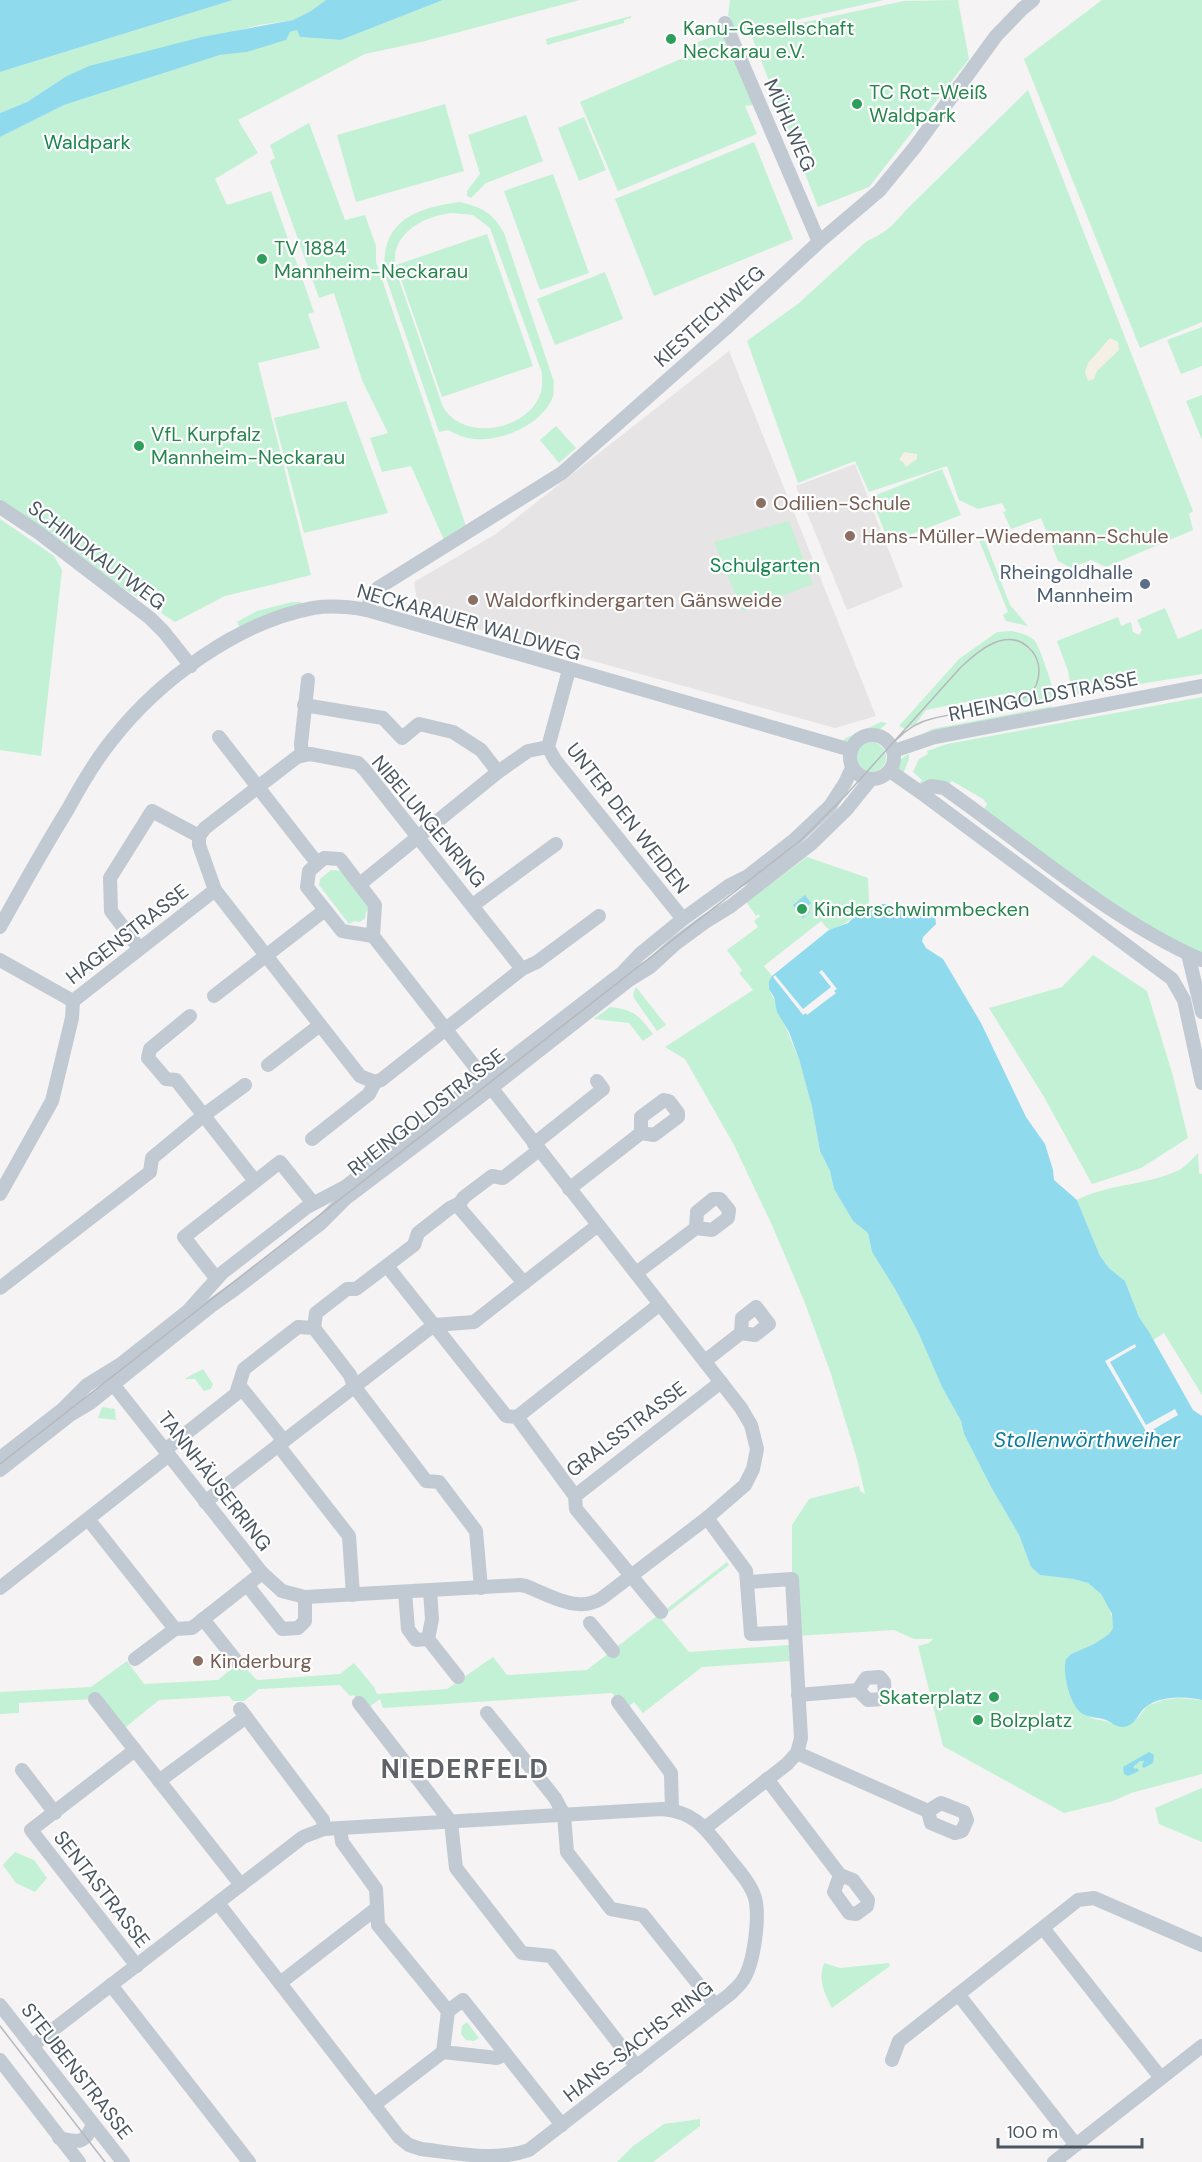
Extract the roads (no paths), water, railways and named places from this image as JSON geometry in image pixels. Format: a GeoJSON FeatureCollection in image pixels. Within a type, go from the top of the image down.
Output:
{"type":"FeatureCollection","features":[{"type":"Feature","properties":{"kind":"street","name":"KIESTEICHWEG"},"geometry":{"type":"LineString","coordinates":[[368,610],[372,594],[378,588],[562,473],[879,191],[915,147],[1000,31],[1033,0]]}},
{"type":"Feature","properties":{"kind":"street","name":"MÜHLWEG"},"geometry":{"type":"LineString","coordinates":[[725,23],[819,242]]}},
{"type":"Feature","properties":{"kind":"street","name":"SCHINDKAUTWEG"},"geometry":{"type":"LineString","coordinates":[[0,507],[39,533],[150,618],[191,666]]}},
{"type":"Feature","properties":{"kind":"street","name":"NECKARAUER WALDWEG"},"geometry":{"type":"LineString","coordinates":[[0,927],[72,800],[111,741],[151,700],[191,666],[238,634],[273,619],[320,607],[368,610],[850,750]]}},
{"type":"Feature","properties":{"kind":"street","name":"UNTER DEN WEIDEN"},"geometry":{"type":"LineString","coordinates":[[569,670],[548,747],[555,760],[683,919]]}},
{"type":"Feature","properties":{"kind":"street"},"geometry":{"type":"LineString","coordinates":[[308,680],[304,705],[302,755],[205,828],[199,836],[199,846],[215,891],[360,1076],[375,1082],[381,1080],[522,969],[537,962],[599,916]]}},
{"type":"Feature","properties":{"kind":"street","name":"RHEINGOLDSTRASSE"},"geometry":{"type":"LineString","coordinates":[[894,751],[935,737],[1202,686]]}},
{"type":"Feature","properties":{"kind":"street"},"geometry":{"type":"LineString","coordinates":[[304,705],[383,718],[402,738],[419,724],[453,732],[481,750],[498,772]]}},
{"type":"Feature","properties":{"kind":"street"},"geometry":{"type":"LineString","coordinates":[[871,780],[862,777],[852,768],[850,750],[856,741],[872,735],[885,739],[894,751],[894,762],[890,771],[1162,971],[1179,987],[1185,1000],[1202,1083]]}},
{"type":"Feature","properties":{"kind":"street"},"geometry":{"type":"LineString","coordinates":[[219,737],[317,863]]}},
{"type":"Feature","properties":{"kind":"street"},"geometry":{"type":"LineString","coordinates":[[360,884],[498,772],[528,751],[548,747]]}},
{"type":"Feature","properties":{"kind":"street","name":"NIBELUNGENRING"},"geometry":{"type":"LineString","coordinates":[[302,755],[310,754],[358,763],[419,836],[522,969]]}},
{"type":"Feature","properties":{"kind":"street","name":"RHEINGOLDSTRASSE"},"geometry":{"type":"LineString","coordinates":[[0,1458],[63,1409],[87,1385],[109,1379],[235,1289],[320,1224],[345,1199],[622,974],[640,954],[683,919],[730,885],[748,876],[806,829],[830,806],[852,768]]}},
{"type":"Feature","properties":{"kind":"street","name":"RHEINGOLDSTRASSE"},"geometry":{"type":"LineString","coordinates":[[0,1470],[70,1415],[90,1403],[109,1379],[188,1311],[216,1278],[313,1203],[345,1187],[487,1082],[655,963],[670,948],[705,922],[731,906],[811,843],[846,810],[871,780],[881,778],[890,771]]}},
{"type":"Feature","properties":{"kind":"street"},"geometry":{"type":"LineString","coordinates":[[920,792],[931,786],[944,788],[1130,922],[1202,960]]}},
{"type":"Feature","properties":{"kind":"street"},"geometry":{"type":"LineString","coordinates":[[139,948],[111,911],[110,878],[152,811],[199,836]]}},
{"type":"Feature","properties":{"kind":"street"},"geometry":{"type":"LineString","coordinates":[[993,848],[1009,835]]}},
{"type":"Feature","properties":{"kind":"street","name":"NIBELUNGENRING"},"geometry":{"type":"LineString","coordinates":[[473,906],[556,844]]}},
{"type":"Feature","properties":{"kind":"street"},"geometry":{"type":"LineString","coordinates":[[324,858],[340,860],[360,884],[375,905],[373,936],[342,931],[324,910],[307,887],[309,871],[317,863],[324,858]]}},
{"type":"Feature","properties":{"kind":"street","name":"HAGENSTRASSE"},"geometry":{"type":"LineString","coordinates":[[0,960],[73,1001],[215,891]]}},
{"type":"Feature","properties":{"kind":"street"},"geometry":{"type":"LineString","coordinates":[[214,996],[324,910]]}},
{"type":"Feature","properties":{"kind":"street","name":"TANNHÄUSERRING"},"geometry":{"type":"LineString","coordinates":[[109,1379],[262,1573],[282,1591],[305,1597],[526,1586],[569,1603],[584,1604],[598,1600],[707,1518],[745,1485],[753,1469],[756,1449],[751,1425],[705,1361],[373,936]]}},
{"type":"Feature","properties":{"kind":"street"},"geometry":{"type":"LineString","coordinates":[[1162,971],[1173,973],[1182,969],[1188,954]]}},
{"type":"Feature","properties":{"kind":"street"},"geometry":{"type":"LineString","coordinates":[[1188,954],[1202,1012]]}},
{"type":"Feature","properties":{"kind":"street"},"geometry":{"type":"LineString","coordinates":[[0,1194],[4,1180],[52,1101],[72,1018],[73,1001]]}},
{"type":"Feature","properties":{"kind":"street"},"geometry":{"type":"LineString","coordinates":[[190,1016],[150,1049],[148,1058],[166,1079],[176,1080],[255,1181]]}},
{"type":"Feature","properties":{"kind":"street"},"geometry":{"type":"LineString","coordinates":[[268,1065],[320,1025]]}},
{"type":"Feature","properties":{"kind":"street"},"geometry":{"type":"LineString","coordinates":[[481,1588],[476,1532],[439,1482],[426,1481],[354,1386],[350,1375],[315,1328],[316,1313],[347,1289],[356,1289],[414,1245],[418,1233],[492,1176],[503,1178],[603,1089],[597,1081]]}},
{"type":"Feature","properties":{"kind":"street"},"geometry":{"type":"LineString","coordinates":[[312,1139],[369,1094],[375,1082]]}},
{"type":"Feature","properties":{"kind":"street"},"geometry":{"type":"LineString","coordinates":[[0,1288],[150,1172],[152,1158],[245,1084]]}},
{"type":"Feature","properties":{"kind":"street"},"geometry":{"type":"LineString","coordinates":[[569,1188],[641,1133]]}},
{"type":"Feature","properties":{"kind":"street"},"geometry":{"type":"LineString","coordinates":[[216,1278],[184,1237],[255,1181],[280,1162],[313,1203]]}},
{"type":"Feature","properties":{"kind":"street"},"geometry":{"type":"LineString","coordinates":[[457,1205],[524,1283]]}},
{"type":"Feature","properties":{"kind":"street"},"geometry":{"type":"LineString","coordinates":[[205,1502],[434,1325],[474,1322],[598,1225]]}},
{"type":"Feature","properties":{"kind":"street"},"geometry":{"type":"LineString","coordinates":[[636,1273],[696,1228]]}},
{"type":"Feature","properties":{"kind":"street","name":"GRALSSTRASSE"},"geometry":{"type":"LineString","coordinates":[[387,1266],[506,1416],[517,1417],[575,1496],[721,1382]]}},
{"type":"Feature","properties":{"kind":"street"},"geometry":{"type":"LineString","coordinates":[[517,1417],[660,1304]]}},
{"type":"Feature","properties":{"kind":"street"},"geometry":{"type":"LineString","coordinates":[[0,1588],[88,1519],[236,1394],[244,1369],[298,1327],[315,1328]]}},
{"type":"Feature","properties":{"kind":"street"},"geometry":{"type":"LineString","coordinates":[[705,1361],[741,1333]]}},
{"type":"Feature","properties":{"kind":"street"},"geometry":{"type":"LineString","coordinates":[[239,1385],[349,1536],[353,1595]]}},
{"type":"Feature","properties":{"kind":"street"},"geometry":{"type":"LineString","coordinates":[[575,1496],[576,1509],[661,1612]]}},
{"type":"Feature","properties":{"kind":"street"},"geometry":{"type":"LineString","coordinates":[[707,1518],[743,1565],[748,1582],[751,1634],[795,1632]]}},
{"type":"Feature","properties":{"kind":"street"},"geometry":{"type":"LineString","coordinates":[[88,1519],[175,1629]]}},
{"type":"Feature","properties":{"kind":"street"},"geometry":{"type":"LineString","coordinates":[[135,1659],[175,1629],[192,1628],[262,1573]]}},
{"type":"Feature","properties":{"kind":"street"},"geometry":{"type":"LineString","coordinates":[[705,1828],[797,1753],[801,1738],[792,1580],[748,1582]]}},
{"type":"Feature","properties":{"kind":"street"},"geometry":{"type":"LineString","coordinates":[[247,1585],[282,1629],[298,1628],[305,1621],[305,1597]]}},
{"type":"Feature","properties":{"kind":"street"},"geometry":{"type":"LineString","coordinates":[[430,1591],[432,1619],[428,1639],[458,1677]]}},
{"type":"Feature","properties":{"kind":"street"},"geometry":{"type":"LineString","coordinates":[[405,1592],[408,1629],[416,1640],[428,1639]]}},
{"type":"Feature","properties":{"kind":"street"},"geometry":{"type":"LineString","coordinates":[[203,1619],[238,1663]]}},
{"type":"Feature","properties":{"kind":"street"},"geometry":{"type":"LineString","coordinates":[[591,1623],[613,1651]]}},
{"type":"Feature","properties":{"kind":"street"},"geometry":{"type":"LineString","coordinates":[[798,1695],[858,1690]]}},
{"type":"Feature","properties":{"kind":"street"},"geometry":{"type":"LineString","coordinates":[[95,1699],[242,1885]]}},
{"type":"Feature","properties":{"kind":"street"},"geometry":{"type":"LineString","coordinates":[[618,1702],[671,1773],[672,1810]]}},
{"type":"Feature","properties":{"kind":"street"},"geometry":{"type":"LineString","coordinates":[[359,1703],[451,1822],[456,1868],[522,1953],[551,1956],[637,2067]]}},
{"type":"Feature","properties":{"kind":"street"},"geometry":{"type":"LineString","coordinates":[[159,1781],[243,1713],[323,1820],[324,1829]]}},
{"type":"Feature","properties":{"kind":"street"},"geometry":{"type":"LineString","coordinates":[[488,1713],[555,1798],[564,1815],[567,1852],[611,1909],[643,1916],[716,2005]]}},
{"type":"Feature","properties":{"kind":"street","name":"SENTASTRASSE"},"geometry":{"type":"LineString","coordinates":[[135,1750],[32,1830],[137,1966]]}},
{"type":"Feature","properties":{"kind":"street"},"geometry":{"type":"LineString","coordinates":[[797,1753],[928,1811]]}},
{"type":"Feature","properties":{"kind":"street","name":"SENTASTRASSE"},"geometry":{"type":"LineString","coordinates":[[21,1770],[55,1813]]}},
{"type":"Feature","properties":{"kind":"street"},"geometry":{"type":"LineString","coordinates":[[767,1779],[840,1875]]}},
{"type":"Feature","properties":{"kind":"street","name":"HANS-SACHS-RING"},"geometry":{"type":"LineString","coordinates":[[32,2046],[303,1837],[324,1829],[672,1810],[693,1818],[705,1828],[749,1886],[757,1909],[752,1956],[744,1978],[730,1994],[529,2150],[515,2156],[498,2158],[421,2149],[409,2145],[399,2137],[218,1903]]}},
{"type":"Feature","properties":{"kind":"street"},"geometry":{"type":"LineString","coordinates":[[340,1828],[342,1842],[376,1889],[378,1925],[448,2011]]}},
{"type":"Feature","properties":{"kind":"street"},"geometry":{"type":"LineString","coordinates":[[892,2060],[899,2041],[1078,1900],[1094,1898],[1202,1946]]}},
{"type":"Feature","properties":{"kind":"street"},"geometry":{"type":"LineString","coordinates":[[280,1983],[377,1908]]}},
{"type":"Feature","properties":{"kind":"street"},"geometry":{"type":"LineString","coordinates":[[1044,1928],[1161,2078]]}},
{"type":"Feature","properties":{"kind":"street"},"geometry":{"type":"LineString","coordinates":[[111,1985],[249,2162]]}},
{"type":"Feature","properties":{"kind":"street"},"geometry":{"type":"LineString","coordinates":[[958,1994],[1076,2145]]}},
{"type":"Feature","properties":{"kind":"street"},"geometry":{"type":"LineString","coordinates":[[374,2105],[442,2052],[448,2011],[463,2000],[562,2125]]}},
{"type":"Feature","properties":{"kind":"street","name":"STEUBENSTRASSE"},"geometry":{"type":"LineString","coordinates":[[0,2005],[123,2162]]}},
{"type":"Feature","properties":{"kind":"street"},"geometry":{"type":"LineString","coordinates":[[1054,2162],[1202,2046]]}},
{"type":"Feature","properties":{"kind":"street"},"geometry":{"type":"LineString","coordinates":[[442,2052],[497,2058],[505,2054]]}},
{"type":"Feature","properties":{"kind":"street"},"geometry":{"type":"LineString","coordinates":[[0,2060],[79,2162]]}},
{"type":"Feature","properties":{"kind":"street"},"geometry":{"type":"LineString","coordinates":[[59,2138],[83,2141],[93,2124]]}},
{"type":"Feature","properties":{"kind":"water"},"geometry":{"type":"Polygon","coordinates":[[[0,0],[233,0],[0,72],[0,0]]]}},
{"type":"Feature","properties":{"kind":"water"},"geometry":{"type":"Polygon","coordinates":[[[326,0],[443,0],[341,40],[300,37],[297,30],[290,32],[286,40],[247,52],[220,55],[64,105],[0,137],[0,113],[27,102],[65,77],[89,66],[202,37],[293,20],[326,0]]]}},
{"type":"Feature","properties":{"kind":"water","name":"Kinderschwimmbecken"},"geometry":{"type":"Polygon","coordinates":[[[805,895],[811,903],[806,907],[810,912],[803,918],[793,905],[805,895]]]}},
{"type":"Feature","properties":{"kind":"water","name":"Stollenwörthweiher"},"geometry":{"type":"Polygon","coordinates":[[[869,904],[889,904],[935,915],[936,924],[922,941],[926,948],[943,959],[981,1023],[1026,1117],[1045,1144],[1054,1180],[1077,1200],[1100,1256],[1109,1268],[1125,1281],[1139,1317],[1193,1410],[1202,1416],[1202,1700],[1181,1698],[1159,1700],[1147,1706],[1131,1724],[1123,1727],[1083,1714],[1078,1710],[1068,1689],[1065,1673],[1066,1659],[1071,1654],[1094,1644],[1109,1634],[1113,1628],[1112,1614],[1101,1594],[1088,1583],[1040,1575],[1031,1567],[1019,1535],[964,1434],[961,1421],[942,1387],[918,1332],[872,1252],[868,1233],[853,1221],[834,1189],[830,1171],[820,1151],[812,1107],[799,1059],[789,1032],[777,1012],[774,997],[769,989],[769,981],[772,976],[829,930],[848,923],[856,915],[857,909],[869,904]]]}},
{"type":"Feature","properties":{"kind":"water"},"geometry":{"type":"Polygon","coordinates":[[[1149,1752],[1154,1755],[1153,1763],[1144,1768],[1142,1766],[1144,1761],[1140,1761],[1133,1767],[1139,1771],[1128,1776],[1124,1774],[1123,1767],[1149,1752]]]}},
{"type":"Feature","properties":{"kind":"tram line"},"geometry":{"type":"LineString","coordinates":[[0,1464],[801,840],[846,795],[961,667],[976,654],[1002,640],[1011,639],[1020,641],[1035,655],[1039,671],[1038,678],[1035,687],[1028,695],[1009,703],[926,720],[912,727],[896,740]]}},
{"type":"Feature","properties":{"kind":"tram line"},"geometry":{"type":"LineString","coordinates":[[0,2026],[105,2162]]}},
{"type":"Feature","properties":{"kind":"place","name":"Kanu-Gesellschaft Neckarau e.V."},"geometry":{"type":"Point","coordinates":[671,39]}},
{"type":"Feature","properties":{"kind":"place","name":"TC Rot-Weiß Waldpark"},"geometry":{"type":"Point","coordinates":[857,104]}},
{"type":"Feature","properties":{"kind":"place","name":"TV 1884 Mannheim-Neckarau"},"geometry":{"type":"Point","coordinates":[262,259]}},
{"type":"Feature","properties":{"kind":"place","name":"VfL Kurpfalz Mannheim-Neckarau"},"geometry":{"type":"Point","coordinates":[139,446]}},
{"type":"Feature","properties":{"kind":"place","name":"Odilien-Schule"},"geometry":{"type":"Point","coordinates":[761,503]}},
{"type":"Feature","properties":{"kind":"place","name":"Hans-Müller-Wiedemann-Schule"},"geometry":{"type":"Point","coordinates":[850,536]}},
{"type":"Feature","properties":{"kind":"place","name":"Rheingoldhalle Mannheim"},"geometry":{"type":"Point","coordinates":[1145,584]}},
{"type":"Feature","properties":{"kind":"place","name":"Waldorfkindergarten Gänsweide"},"geometry":{"type":"Point","coordinates":[473,600]}},
{"type":"Feature","properties":{"kind":"place","name":"Kinderschwimmbecken"},"geometry":{"type":"Point","coordinates":[802,909]}},
{"type":"Feature","properties":{"kind":"place","name":"Kinderburg"},"geometry":{"type":"Point","coordinates":[198,1661]}},
{"type":"Feature","properties":{"kind":"place","name":"Skaterplatz"},"geometry":{"type":"Point","coordinates":[994,1697]}},
{"type":"Feature","properties":{"kind":"place","name":"Bolzplatz"},"geometry":{"type":"Point","coordinates":[978,1720]}},
{"type":"Feature","properties":{"kind":"district","name":"NIEDERFELD"},"geometry":{"type":"Point","coordinates":[465,1769]}},
{"type":"Feature","properties":{"kind":"park label","name":"Waldpark"},"geometry":{"type":"Point","coordinates":[87,142]}},
{"type":"Feature","properties":{"kind":"park label","name":"Schulgarten"},"geometry":{"type":"Point","coordinates":[765,565]}}]}
